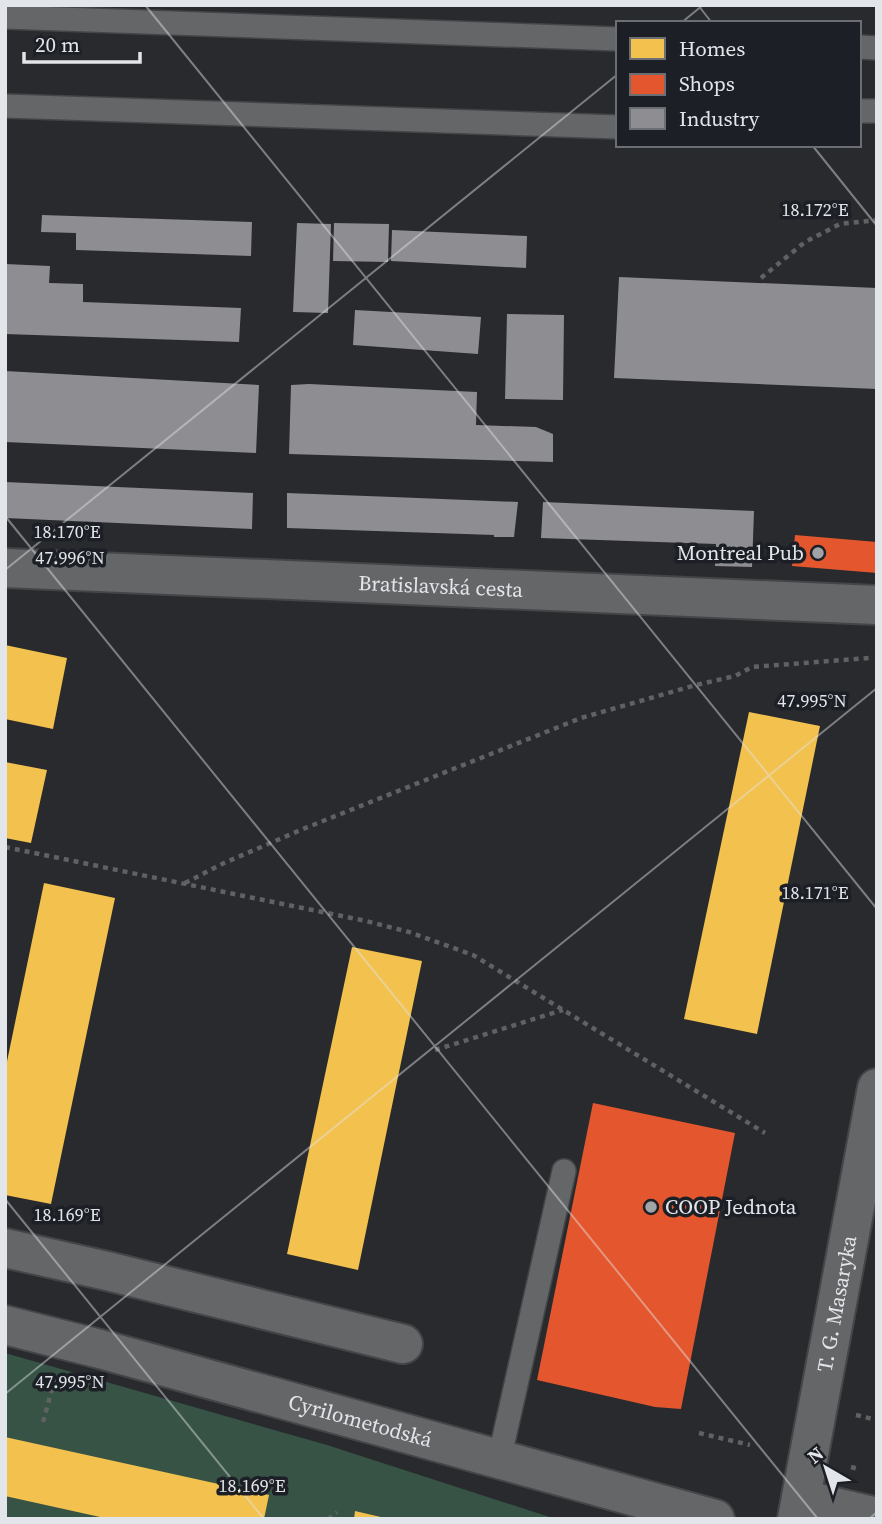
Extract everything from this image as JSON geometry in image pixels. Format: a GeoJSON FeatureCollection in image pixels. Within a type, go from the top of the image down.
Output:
{"type":"FeatureCollection","features":[{"type":"Feature","properties":{"kind":"street","name":"Bratislavská cesta"},"geometry":{"type":"LineString","coordinates":[[5,568],[877,605]]}},
{"type":"Feature","properties":{"kind":"street","name":"T. G. Masaryka"},"geometry":{"type":"LineString","coordinates":[[799,1509],[872,1141],[877,1088]]}},
{"type":"Feature","properties":{"kind":"street"},"geometry":{"type":"LineString","coordinates":[[5,1248],[403,1344]]}},
{"type":"Feature","properties":{"kind":"street","name":"Cyrilometodská"},"geometry":{"type":"LineString","coordinates":[[5,1325],[715,1519]]}},
{"type":"Feature","properties":{"kind":"street"},"geometry":{"type":"LineString","coordinates":[[799,1509],[877,1517]]}},
{"type":"Feature","properties":{"kind":"lane"},"geometry":{"type":"LineString","coordinates":[[5,17],[616,38]]}},
{"type":"Feature","properties":{"kind":"lane"},"geometry":{"type":"LineString","coordinates":[[5,106],[616,127]]}},
{"type":"Feature","properties":{"kind":"lane"},"geometry":{"type":"LineString","coordinates":[[499,1460],[564,1171]]}},
{"type":"Feature","properties":{"kind":"path"},"geometry":{"type":"LineString","coordinates":[[761,278],[805,242],[840,224],[877,220]]}},
{"type":"Feature","properties":{"kind":"path"},"geometry":{"type":"LineString","coordinates":[[184,883],[303,829],[581,718],[735,676],[752,667],[869,658]]}},
{"type":"Feature","properties":{"kind":"path"},"geometry":{"type":"LineString","coordinates":[[5,847],[366,920],[473,955],[765,1133]]}},
{"type":"Feature","properties":{"kind":"path"},"geometry":{"type":"LineString","coordinates":[[435,1050],[564,1010]]}},
{"type":"Feature","properties":{"kind":"path"},"geometry":{"type":"LineString","coordinates":[[43,1422],[65,1340]]}},
{"type":"Feature","properties":{"kind":"path"},"geometry":{"type":"LineString","coordinates":[[856,1415],[877,1420]]}},
{"type":"Feature","properties":{"kind":"path"},"geometry":{"type":"LineString","coordinates":[[699,1433],[750,1445]]}},
{"type":"Feature","properties":{"kind":"path"},"geometry":{"type":"LineString","coordinates":[[851,1467],[859,1469]]}},
{"type":"Feature","properties":{"kind":"path"},"geometry":{"type":"LineString","coordinates":[[328,1519],[337,1512]]}},
{"type":"Feature","properties":{"kind":"green space"},"geometry":{"type":"Polygon","coordinates":[[[5,1353],[327,1445],[556,1519],[5,1519],[5,1353]]]}},
{"type":"Feature","properties":{"kind":"building: Homes"},"geometry":{"type":"Polygon","coordinates":[[[5,645],[67,658],[53,729],[5,719],[5,645]]]}},
{"type":"Feature","properties":{"kind":"building: Homes"},"geometry":{"type":"Polygon","coordinates":[[[749,712],[820,726],[757,1034],[684,1019],[749,712]]]}},
{"type":"Feature","properties":{"kind":"building: Homes"},"geometry":{"type":"Polygon","coordinates":[[[5,762],[47,770],[31,843],[5,838],[5,762]]]}},
{"type":"Feature","properties":{"kind":"building: Homes"},"geometry":{"type":"Polygon","coordinates":[[[44,883],[115,898],[51,1204],[5,1195],[5,1071],[44,883]]]}},
{"type":"Feature","properties":{"kind":"building: Homes"},"geometry":{"type":"Polygon","coordinates":[[[352,947],[422,961],[358,1270],[287,1254],[352,947]]]}},
{"type":"Feature","properties":{"kind":"building: Homes"},"geometry":{"type":"Polygon","coordinates":[[[5,1437],[269,1495],[264,1519],[109,1519],[5,1496],[5,1437]]]}},
{"type":"Feature","properties":{"kind":"building: Homes"},"geometry":{"type":"Polygon","coordinates":[[[355,1511],[385,1518],[385,1519],[354,1519],[355,1511]]]}},
{"type":"Feature","properties":{"kind":"building: Shops"},"geometry":{"type":"Polygon","coordinates":[[[795,535],[877,542],[877,573],[792,566],[795,535]]]}},
{"type":"Feature","properties":{"kind":"building: Shops"},"geometry":{"type":"Polygon","coordinates":[[[593,1103],[735,1133],[681,1409],[655,1407],[537,1380],[593,1103]]]}},
{"type":"Feature","properties":{"kind":"building: Industry"},"geometry":{"type":"Polygon","coordinates":[[[42,215],[252,222],[251,256],[76,250],[76,233],[41,232],[42,215]]]}},
{"type":"Feature","properties":{"kind":"building: Industry"},"geometry":{"type":"Polygon","coordinates":[[[297,223],[331,224],[328,313],[293,312],[297,223]]]}},
{"type":"Feature","properties":{"kind":"building: Industry"},"geometry":{"type":"Polygon","coordinates":[[[334,223],[389,224],[388,262],[333,261],[334,223]]]}},
{"type":"Feature","properties":{"kind":"building: Industry"},"geometry":{"type":"Polygon","coordinates":[[[392,230],[527,236],[526,268],[391,261],[392,230]]]}},
{"type":"Feature","properties":{"kind":"building: Industry"},"geometry":{"type":"Polygon","coordinates":[[[5,264],[50,266],[49,283],[83,284],[83,302],[241,308],[239,342],[5,334],[5,264]]]}},
{"type":"Feature","properties":{"kind":"building: Industry"},"geometry":{"type":"Polygon","coordinates":[[[619,277],[877,288],[877,389],[614,378],[619,277]]]}},
{"type":"Feature","properties":{"kind":"building: Industry"},"geometry":{"type":"Polygon","coordinates":[[[355,310],[481,317],[478,354],[353,345],[355,310]]]}},
{"type":"Feature","properties":{"kind":"building: Industry"},"geometry":{"type":"Polygon","coordinates":[[[507,314],[564,315],[563,400],[505,399],[507,314]]]}},
{"type":"Feature","properties":{"kind":"building: Industry"},"geometry":{"type":"Polygon","coordinates":[[[5,371],[259,385],[256,453],[5,442],[5,371]]]}},
{"type":"Feature","properties":{"kind":"building: Industry"},"geometry":{"type":"Polygon","coordinates":[[[291,385],[477,392],[476,425],[536,427],[553,434],[553,462],[289,454],[291,385]]]}},
{"type":"Feature","properties":{"kind":"building: Industry"},"geometry":{"type":"Polygon","coordinates":[[[5,482],[253,493],[252,529],[5,518],[5,482]]]}},
{"type":"Feature","properties":{"kind":"building: Industry"},"geometry":{"type":"Polygon","coordinates":[[[287,493],[518,502],[514,537],[287,528],[287,493]]]}},
{"type":"Feature","properties":{"kind":"building: Industry"},"geometry":{"type":"Polygon","coordinates":[[[543,502],[754,511],[752,567],[715,566],[716,544],[541,538],[543,502]]]}},
{"type":"Feature","properties":{"kind":"place","name":"Montreal Pub"},"geometry":{"type":"Point","coordinates":[818,553]}},
{"type":"Feature","properties":{"kind":"place","name":"COOP Jednota"},"geometry":{"type":"Point","coordinates":[651,1207]}}]}
